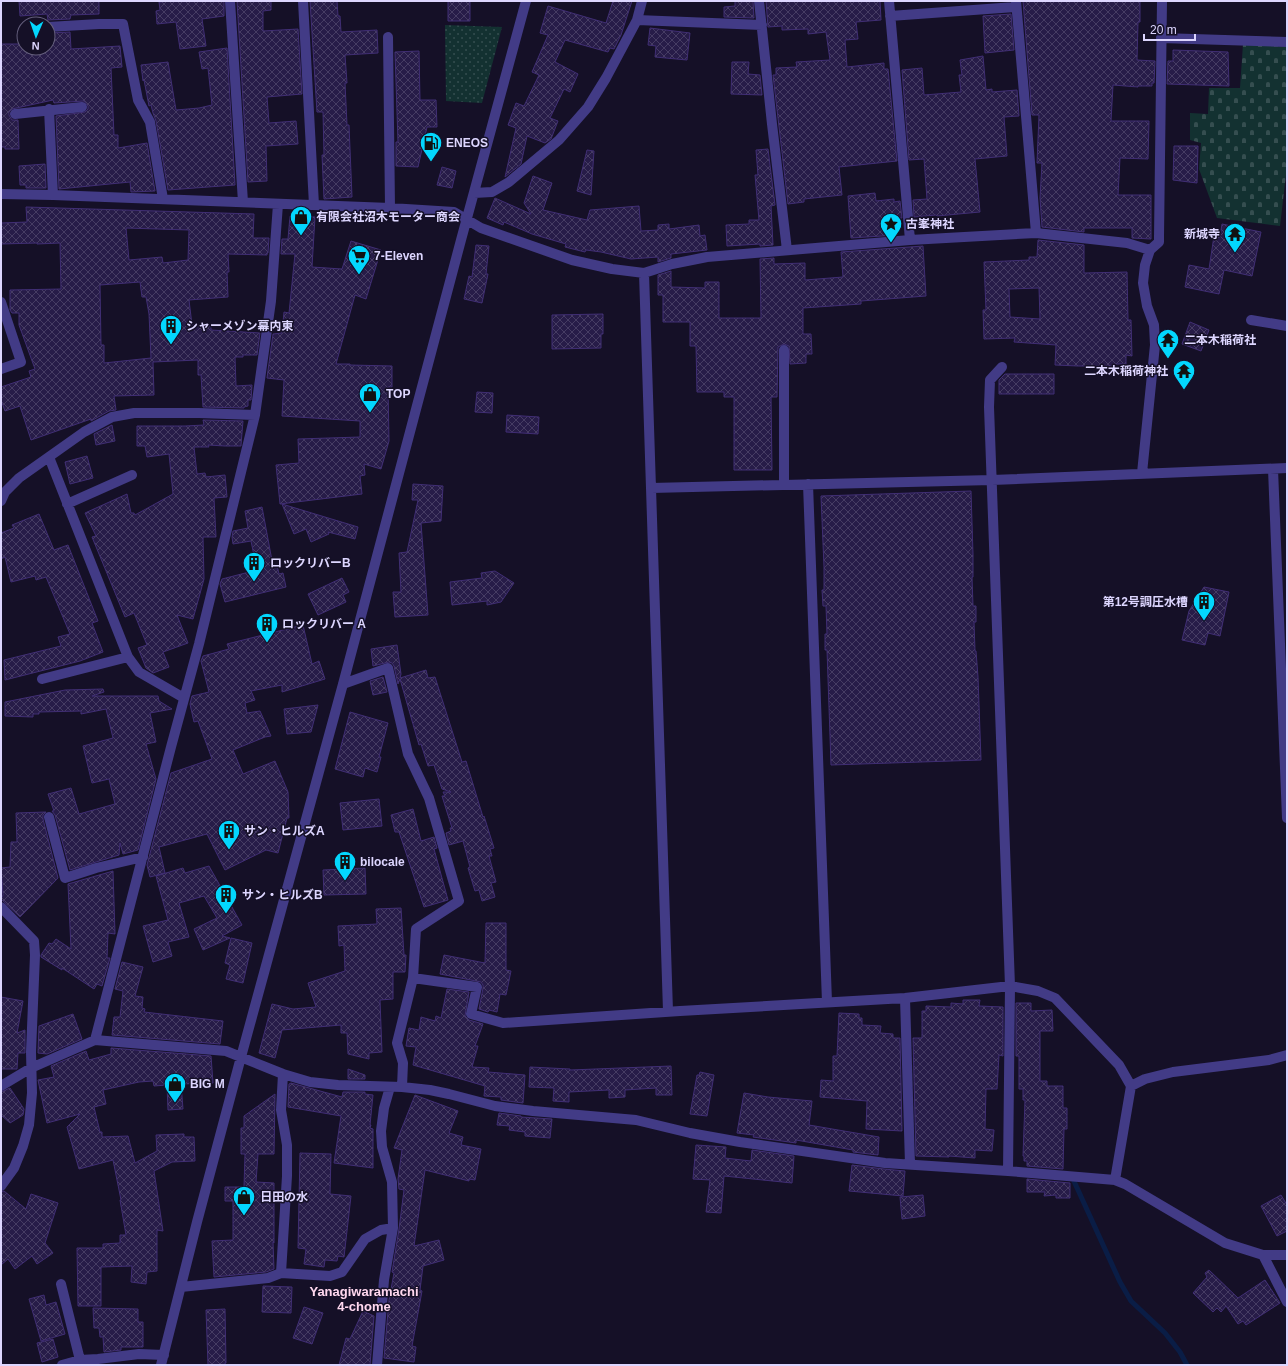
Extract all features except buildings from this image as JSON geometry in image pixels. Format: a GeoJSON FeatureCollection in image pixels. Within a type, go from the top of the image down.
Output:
{"type":"FeatureCollection","features":[{"type":"Feature","properties":{"kind":"street"},"geometry":{"type":"LineString","coordinates":[[230,1],[243,202]]}},
{"type":"Feature","properties":{"kind":"street"},"geometry":{"type":"LineString","coordinates":[[303,1],[314,205]]}},
{"type":"Feature","properties":{"kind":"street"},"geometry":{"type":"LineString","coordinates":[[161,1365],[240,1057],[343,684],[526,1]]}},
{"type":"Feature","properties":{"kind":"street"},"geometry":{"type":"LineString","coordinates":[[474,193],[492,192],[509,182],[558,140],[588,108],[637,20],[642,1]]}},
{"type":"Feature","properties":{"kind":"street"},"geometry":{"type":"LineString","coordinates":[[759,1],[787,250]]}},
{"type":"Feature","properties":{"kind":"street"},"geometry":{"type":"LineString","coordinates":[[889,1],[910,240]]}},
{"type":"Feature","properties":{"kind":"street"},"geometry":{"type":"LineString","coordinates":[[1142,474],[1155,345],[1154,325],[1146,306],[1143,283],[1145,265],[1150,250],[1158,242],[1159,237],[1162,1]]}},
{"type":"Feature","properties":{"kind":"street"},"geometry":{"type":"LineString","coordinates":[[890,16],[1015,4],[1036,233]]}},
{"type":"Feature","properties":{"kind":"street"},"geometry":{"type":"LineString","coordinates":[[637,20],[762,25]]}},
{"type":"Feature","properties":{"kind":"street"},"geometry":{"type":"LineString","coordinates":[[56,27],[123,24],[138,100],[150,122],[163,199]]}},
{"type":"Feature","properties":{"kind":"street"},"geometry":{"type":"LineString","coordinates":[[388,37],[390,208]]}},
{"type":"Feature","properties":{"kind":"street"},"geometry":{"type":"LineString","coordinates":[[1161,38],[1287,42]]}},
{"type":"Feature","properties":{"kind":"street"},"geometry":{"type":"LineString","coordinates":[[15,114],[49,109],[82,107]]}},
{"type":"Feature","properties":{"kind":"street"},"geometry":{"type":"LineString","coordinates":[[49,109],[53,195]]}},
{"type":"Feature","properties":{"kind":"street"},"geometry":{"type":"LineString","coordinates":[[1,194],[243,202],[454,212],[467,218],[482,228],[572,260],[612,269],[644,273],[672,264],[707,257],[910,240],[1036,233],[1127,243],[1150,250]]}},
{"type":"Feature","properties":{"kind":"street"},"geometry":{"type":"LineString","coordinates":[[95,1040],[199,644],[256,415],[271,301],[278,204]]}},
{"type":"Feature","properties":{"kind":"street"},"geometry":{"type":"LineString","coordinates":[[644,273],[668,1011]]}},
{"type":"Feature","properties":{"kind":"street"},"geometry":{"type":"LineString","coordinates":[[1,302],[21,362],[1,369]]}},
{"type":"Feature","properties":{"kind":"street"},"geometry":{"type":"LineString","coordinates":[[1251,320],[1287,326]]}},
{"type":"Feature","properties":{"kind":"street"},"geometry":{"type":"LineString","coordinates":[[784,350],[784,485]]}},
{"type":"Feature","properties":{"kind":"street"},"geometry":{"type":"LineString","coordinates":[[1002,368],[990,380],[989,407],[1010,986],[1008,1171]]}},
{"type":"Feature","properties":{"kind":"street"},"geometry":{"type":"LineString","coordinates":[[2,494],[19,478],[84,432],[112,417],[134,413],[256,415]]}},
{"type":"Feature","properties":{"kind":"street"},"geometry":{"type":"LineString","coordinates":[[49,457],[128,657],[139,672],[184,698]]}},
{"type":"Feature","properties":{"kind":"street"},"geometry":{"type":"LineString","coordinates":[[651,488],[992,480],[1287,468]]}},
{"type":"Feature","properties":{"kind":"street"},"geometry":{"type":"LineString","coordinates":[[1273,469],[1287,818]]}},
{"type":"Feature","properties":{"kind":"street"},"geometry":{"type":"LineString","coordinates":[[67,504],[132,475]]}},
{"type":"Feature","properties":{"kind":"street"},"geometry":{"type":"LineString","coordinates":[[808,484],[827,1002]]}},
{"type":"Feature","properties":{"kind":"street"},"geometry":{"type":"LineString","coordinates":[[42,679],[128,657]]}},
{"type":"Feature","properties":{"kind":"street"},"geometry":{"type":"LineString","coordinates":[[343,684],[388,668],[408,754],[429,798],[459,901],[416,929],[413,978],[397,1043],[403,1063],[402,1087]]}},
{"type":"Feature","properties":{"kind":"street"},"geometry":{"type":"LineString","coordinates":[[49,817],[65,878],[96,868],[143,857]]}},
{"type":"Feature","properties":{"kind":"street"},"geometry":{"type":"LineString","coordinates":[[1,906],[34,941],[36,955],[31,1068],[32,1093],[29,1125],[23,1146],[14,1168],[1,1186]]}},
{"type":"Feature","properties":{"kind":"street"},"geometry":{"type":"LineString","coordinates":[[413,978],[477,987],[472,1014],[503,1024],[668,1011],[905,998],[1010,986],[1038,991],[1055,998],[1119,1065],[1131,1086],[1115,1180]]}},
{"type":"Feature","properties":{"kind":"street"},"geometry":{"type":"LineString","coordinates":[[905,998],[910,1164]]}},
{"type":"Feature","properties":{"kind":"street"},"geometry":{"type":"LineString","coordinates":[[1,1086],[31,1068],[95,1040],[226,1051],[283,1074],[310,1082],[338,1086],[402,1087],[448,1094],[495,1106],[533,1111],[636,1120],[690,1133],[740,1142],[885,1163],[1115,1180],[1125,1184],[1225,1244],[1263,1255],[1287,1255]]}},
{"type":"Feature","properties":{"kind":"street"},"geometry":{"type":"LineString","coordinates":[[1131,1086],[1145,1079],[1173,1072],[1269,1060],[1287,1055]]}},
{"type":"Feature","properties":{"kind":"street"},"geometry":{"type":"LineString","coordinates":[[281,1273],[287,1176],[287,1145],[281,1110],[283,1074]]}},
{"type":"Feature","properties":{"kind":"street"},"geometry":{"type":"LineString","coordinates":[[376,1365],[384,1280],[393,1228],[392,1182],[381,1139],[384,1108],[390,1087]]}},
{"type":"Feature","properties":{"kind":"street"},"geometry":{"type":"LineString","coordinates":[[181,1287],[268,1278],[281,1273],[330,1276],[342,1272],[365,1239],[381,1230],[393,1228]]}},
{"type":"Feature","properties":{"kind":"street"},"geometry":{"type":"LineString","coordinates":[[1263,1255],[1287,1302]]}},
{"type":"Feature","properties":{"kind":"street"},"geometry":{"type":"LineString","coordinates":[[61,1284],[80,1360]]}},
{"type":"Feature","properties":{"kind":"street"},"geometry":{"type":"LineString","coordinates":[[62,1365],[80,1360],[139,1354],[164,1355]]}},
{"type":"Feature","properties":{"kind":"green space"},"geometry":{"type":"Polygon","coordinates":[[[445,25],[502,27],[482,103],[446,101],[445,25]]]}},
{"type":"Feature","properties":{"kind":"green space"},"geometry":{"type":"Polygon","coordinates":[[[1243,44],[1287,47],[1287,166],[1280,226],[1217,218],[1199,169],[1201,143],[1190,140],[1190,113],[1208,114],[1209,88],[1240,88],[1243,44]]]}},
{"type":"Feature","properties":{"kind":"waterway"},"geometry":{"type":"LineString","coordinates":[[1073,1179],[1120,1282],[1131,1301],[1165,1333],[1180,1352],[1187,1365]]}},
{"type":"Feature","properties":{"kind":"place","name":"ENEOS"},"geometry":{"type":"Point","coordinates":[431,162]}},
{"type":"Feature","properties":{"kind":"place","name":"有限会社沼木モーター商会"},"geometry":{"type":"Point","coordinates":[301,236]}},
{"type":"Feature","properties":{"kind":"place","name":"古峯神社"},"geometry":{"type":"Point","coordinates":[891,244]}},
{"type":"Feature","properties":{"kind":"place","name":"新城寺"},"geometry":{"type":"Point","coordinates":[1235,254]}},
{"type":"Feature","properties":{"kind":"place","name":"7-Eleven"},"geometry":{"type":"Point","coordinates":[359,276]}},
{"type":"Feature","properties":{"kind":"place","name":"シャーメゾン幕内東"},"geometry":{"type":"Point","coordinates":[171,346]}},
{"type":"Feature","properties":{"kind":"place","name":"二本木稲荷社"},"geometry":{"type":"Point","coordinates":[1168,360]}},
{"type":"Feature","properties":{"kind":"place","name":"二本木稲荷神社"},"geometry":{"type":"Point","coordinates":[1184,390]}},
{"type":"Feature","properties":{"kind":"place","name":"TOP"},"geometry":{"type":"Point","coordinates":[370,414]}},
{"type":"Feature","properties":{"kind":"place","name":"ロックリバーB"},"geometry":{"type":"Point","coordinates":[254,582]}},
{"type":"Feature","properties":{"kind":"place","name":"第12号調圧水槽"},"geometry":{"type":"Point","coordinates":[1204,622]}},
{"type":"Feature","properties":{"kind":"place","name":"ロックリバー A"},"geometry":{"type":"Point","coordinates":[267,644]}},
{"type":"Feature","properties":{"kind":"place","name":"サン・ヒルズA"},"geometry":{"type":"Point","coordinates":[229,850]}},
{"type":"Feature","properties":{"kind":"place","name":"bilocale"},"geometry":{"type":"Point","coordinates":[345,882]}},
{"type":"Feature","properties":{"kind":"place","name":"サン・ヒルズB"},"geometry":{"type":"Point","coordinates":[226,914]}},
{"type":"Feature","properties":{"kind":"place","name":"BIG M"},"geometry":{"type":"Point","coordinates":[175,1104]}},
{"type":"Feature","properties":{"kind":"place","name":"日田の水"},"geometry":{"type":"Point","coordinates":[244,1216]}},
{"type":"Feature","properties":{"kind":"district","name":"Yanagiwaramachi 4-chome"},"geometry":{"type":"Point","coordinates":[364,1298]}}]}
